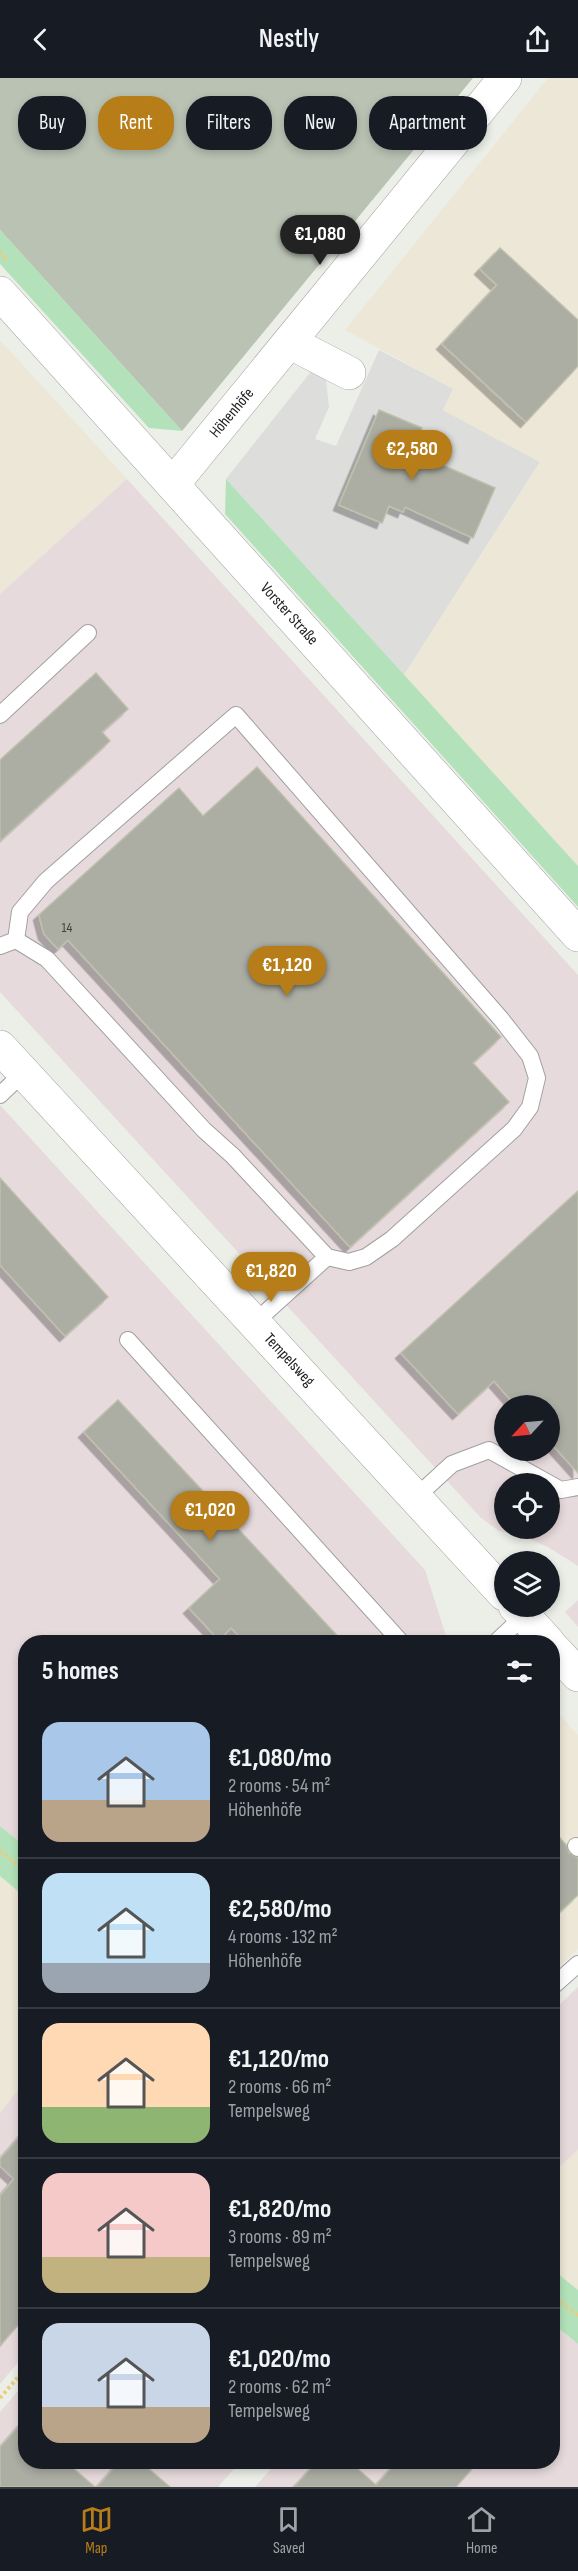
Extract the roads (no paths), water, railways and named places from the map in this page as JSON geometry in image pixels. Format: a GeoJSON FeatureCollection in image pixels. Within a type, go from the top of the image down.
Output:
{"type":"FeatureCollection","features":[{"type":"Feature","properties":{"kind":"street","name":"Höhenhöfe"},"geometry":{"type":"LineString","coordinates":[[173,484],[291,343],[505,78]]}},
{"type":"Feature","properties":{"kind":"street","name":"Vorster Straße"},"geometry":{"type":"LineString","coordinates":[[0,293],[578,935]]}},
{"type":"Feature","properties":{"kind":"street"},"geometry":{"type":"LineString","coordinates":[[291,343],[349,373]]}},
{"type":"Feature","properties":{"kind":"street","name":"Tempelsweg"},"geometry":{"type":"LineString","coordinates":[[0,1047],[494,1583]]}},
{"type":"Feature","properties":{"kind":"street","name":"Tempelsweg"},"geometry":{"type":"LineString","coordinates":[[525,1617],[542,1635]]}},
{"type":"Feature","properties":{"kind":"street"},"geometry":{"type":"LineString","coordinates":[[560,1656],[578,1675]]}},
{"type":"Feature","properties":{"kind":"lane"},"geometry":{"type":"LineString","coordinates":[[0,715],[88,633]]}},
{"type":"Feature","properties":{"kind":"lane"},"geometry":{"type":"LineString","coordinates":[[236,715],[501,1019],[530,1056],[537,1078],[530,1107],[514,1129],[392,1239],[366,1257],[349,1262],[327,1257],[233,1156],[204,1130],[46,959],[16,940],[20,912],[46,881],[236,715]]}},
{"type":"Feature","properties":{"kind":"lane"},"geometry":{"type":"LineString","coordinates":[[0,946],[16,940]]}},
{"type":"Feature","properties":{"kind":"lane"},"geometry":{"type":"LineString","coordinates":[[0,1095],[23,1072]]}},
{"type":"Feature","properties":{"kind":"lane"},"geometry":{"type":"LineString","coordinates":[[254,1323],[327,1257]]}},
{"type":"Feature","properties":{"kind":"lane"},"geometry":{"type":"LineString","coordinates":[[128,1340],[395,1635]]}},
{"type":"Feature","properties":{"kind":"lane"},"geometry":{"type":"LineString","coordinates":[[416,1498],[452,1464],[489,1450],[561,1490],[578,1487]]}},
{"type":"Feature","properties":{"kind":"lane"},"geometry":{"type":"LineString","coordinates":[[500,1635],[509,1617]]}},
{"type":"Feature","properties":{"kind":"lane"},"geometry":{"type":"LineString","coordinates":[[560,1980],[578,1964]]}}]}
